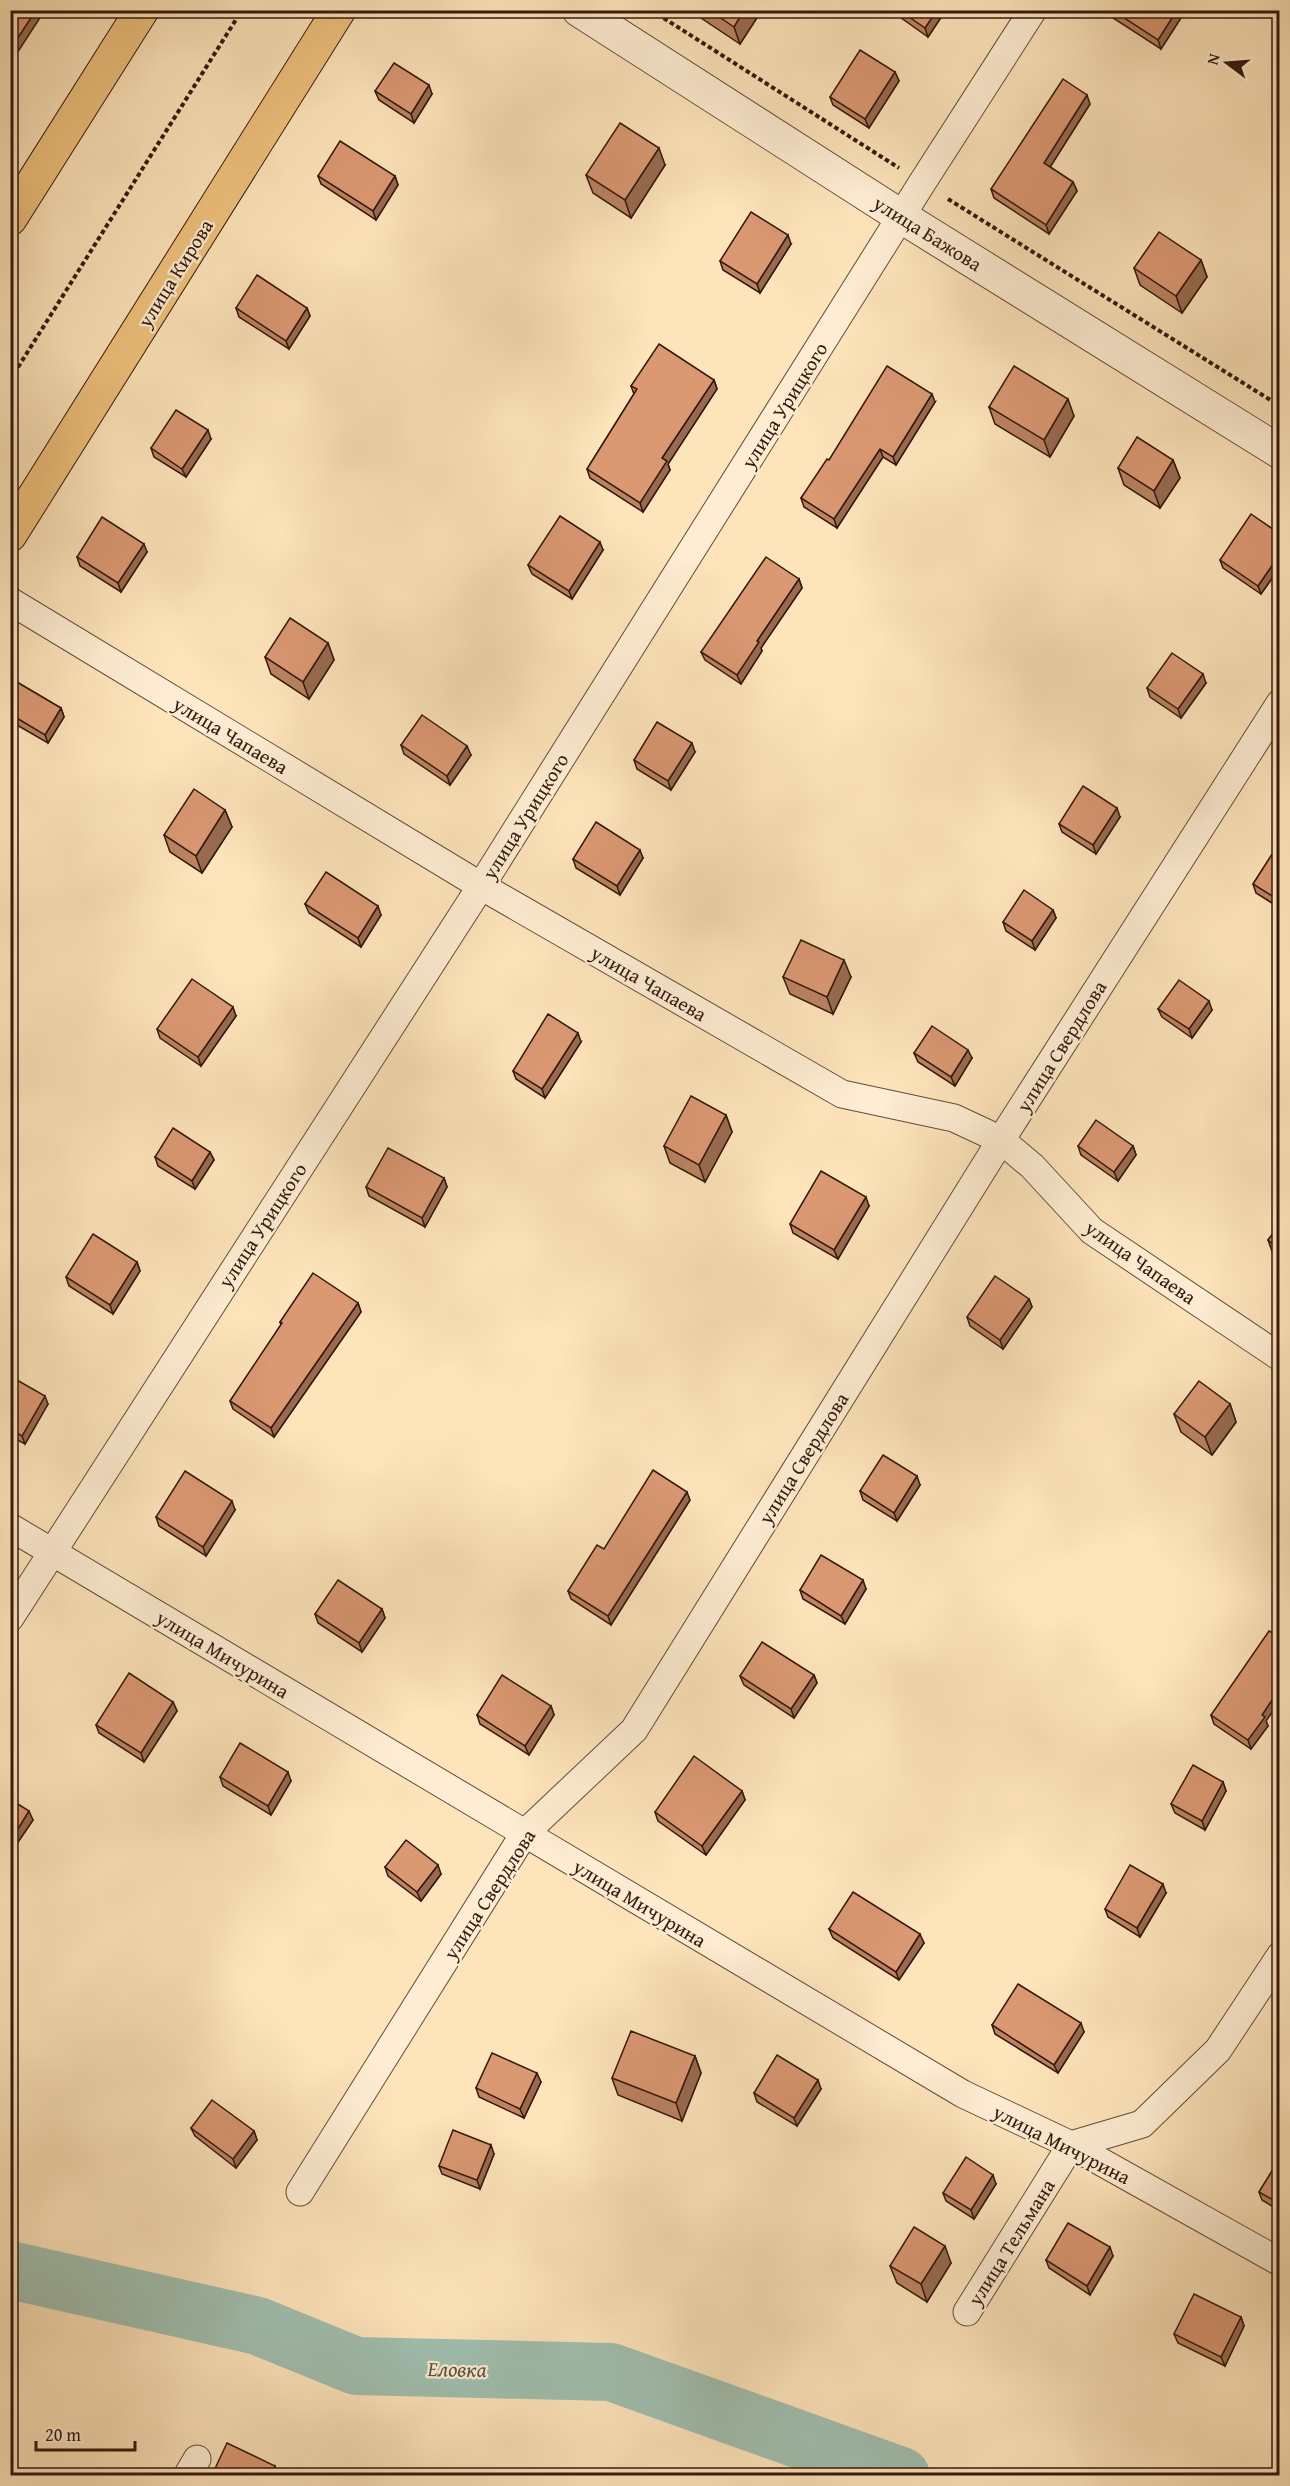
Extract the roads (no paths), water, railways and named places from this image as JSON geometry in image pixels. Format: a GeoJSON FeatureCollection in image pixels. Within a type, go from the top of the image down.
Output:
{"type":"FeatureCollection","features":[{"type":"Feature","properties":{"kind":"main road"},"geometry":{"type":"LineString","coordinates":[[10,219],[142,10]]}},
{"type":"Feature","properties":{"kind":"main road","name":"улица Кирова"},"geometry":{"type":"LineString","coordinates":[[10,535],[339,10]]}},
{"type":"Feature","properties":{"kind":"street","name":"улица Бажова"},"geometry":{"type":"LineString","coordinates":[[579,10],[902,217],[1280,452]]}},
{"type":"Feature","properties":{"kind":"street","name":"улица Урицкого"},"geometry":{"type":"LineString","coordinates":[[10,1617],[481,886],[1033,10]]}},
{"type":"Feature","properties":{"kind":"street","name":"улица Чапаева"},"geometry":{"type":"LineString","coordinates":[[10,601],[481,886],[842,1094],[954,1118],[1001,1140],[1032,1166],[1092,1231],[1280,1357]]}},
{"type":"Feature","properties":{"kind":"street","name":"улица Свердлова"},"geometry":{"type":"LineString","coordinates":[[300,2192],[524,1834],[634,1730],[1001,1140],[1280,703]]}},
{"type":"Feature","properties":{"kind":"street","name":"улица Мичурина"},"geometry":{"type":"LineString","coordinates":[[10,1527],[963,2094],[1071,2145],[1280,2262]]}},
{"type":"Feature","properties":{"kind":"street"},"geometry":{"type":"LineString","coordinates":[[1071,2145],[1142,2124],[1218,2050],[1280,1956]]}},
{"type":"Feature","properties":{"kind":"street","name":"улица Тельмана"},"geometry":{"type":"LineString","coordinates":[[967,2312],[1071,2145]]}},
{"type":"Feature","properties":{"kind":"waterway","name":"Еловка"},"geometry":{"type":"LineString","coordinates":[[10,2270],[258,2326],[356,2366],[611,2372],[901,2476]]}}]}
